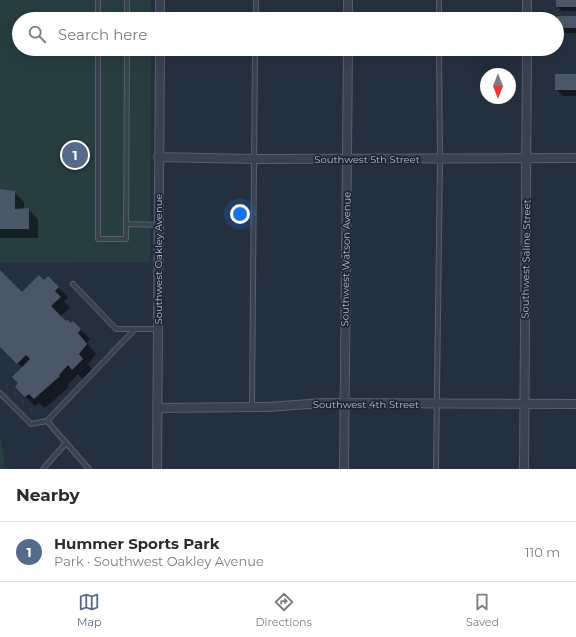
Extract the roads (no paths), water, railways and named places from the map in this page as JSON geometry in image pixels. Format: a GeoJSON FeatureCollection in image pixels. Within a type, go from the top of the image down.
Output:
{"type":"FeatureCollection","features":[{"type":"Feature","properties":{"kind":"street"},"geometry":{"type":"LineString","coordinates":[[160,0],[160,12]]}},
{"type":"Feature","properties":{"kind":"street"},"geometry":{"type":"LineString","coordinates":[[348,0],[348,12]]}},
{"type":"Feature","properties":{"kind":"street"},"geometry":{"type":"LineString","coordinates":[[527,0],[527,12]]}},
{"type":"Feature","properties":{"kind":"street","name":"Southwest Oakley Avenue"},"geometry":{"type":"LineString","coordinates":[[157,469],[160,56]]}},
{"type":"Feature","properties":{"kind":"street","name":"Southwest Watson Avenue"},"geometry":{"type":"LineString","coordinates":[[344,469],[348,56]]}},
{"type":"Feature","properties":{"kind":"street","name":"Southwest Saline Street"},"geometry":{"type":"LineString","coordinates":[[524,469],[527,56]]}},
{"type":"Feature","properties":{"kind":"street","name":"Southwest 5th Street"},"geometry":{"type":"LineString","coordinates":[[158,157],[254,159],[576,158]]}},
{"type":"Feature","properties":{"kind":"street","name":"Southwest 4th Street"},"geometry":{"type":"LineString","coordinates":[[157,408],[252,407],[344,403],[524,405],[576,404]]}},
{"type":"Feature","properties":{"kind":"lane"},"geometry":{"type":"LineString","coordinates":[[98,0],[98,12]]}},
{"type":"Feature","properties":{"kind":"lane"},"geometry":{"type":"LineString","coordinates":[[127,0],[127,12]]}},
{"type":"Feature","properties":{"kind":"lane"},"geometry":{"type":"LineString","coordinates":[[256,0],[256,12]]}},
{"type":"Feature","properties":{"kind":"lane"},"geometry":{"type":"LineString","coordinates":[[438,0],[439,12]]}},
{"type":"Feature","properties":{"kind":"lane"},"geometry":{"type":"LineString","coordinates":[[98,56],[98,239],[126,239],[127,56]]}},
{"type":"Feature","properties":{"kind":"lane"},"geometry":{"type":"LineString","coordinates":[[252,407],[255,56]]}},
{"type":"Feature","properties":{"kind":"lane"},"geometry":{"type":"LineString","coordinates":[[436,469],[440,159],[439,56]]}},
{"type":"Feature","properties":{"kind":"lane"},"geometry":{"type":"LineString","coordinates":[[126,224],[158,225]]}},
{"type":"Feature","properties":{"kind":"lane"},"geometry":{"type":"LineString","coordinates":[[73,284],[116,329],[157,329]]}},
{"type":"Feature","properties":{"kind":"lane"},"geometry":{"type":"LineString","coordinates":[[0,393],[31,424],[47,421],[135,329]]}},
{"type":"Feature","properties":{"kind":"lane"},"geometry":{"type":"LineString","coordinates":[[47,421],[89,469]]}},
{"type":"Feature","properties":{"kind":"lane"},"geometry":{"type":"LineString","coordinates":[[43,469],[66,443]]}},
{"type":"Feature","properties":{"kind":"place","name":"Hummer Sports Park"},"geometry":{"type":"Point","coordinates":[75,155]}}]}
